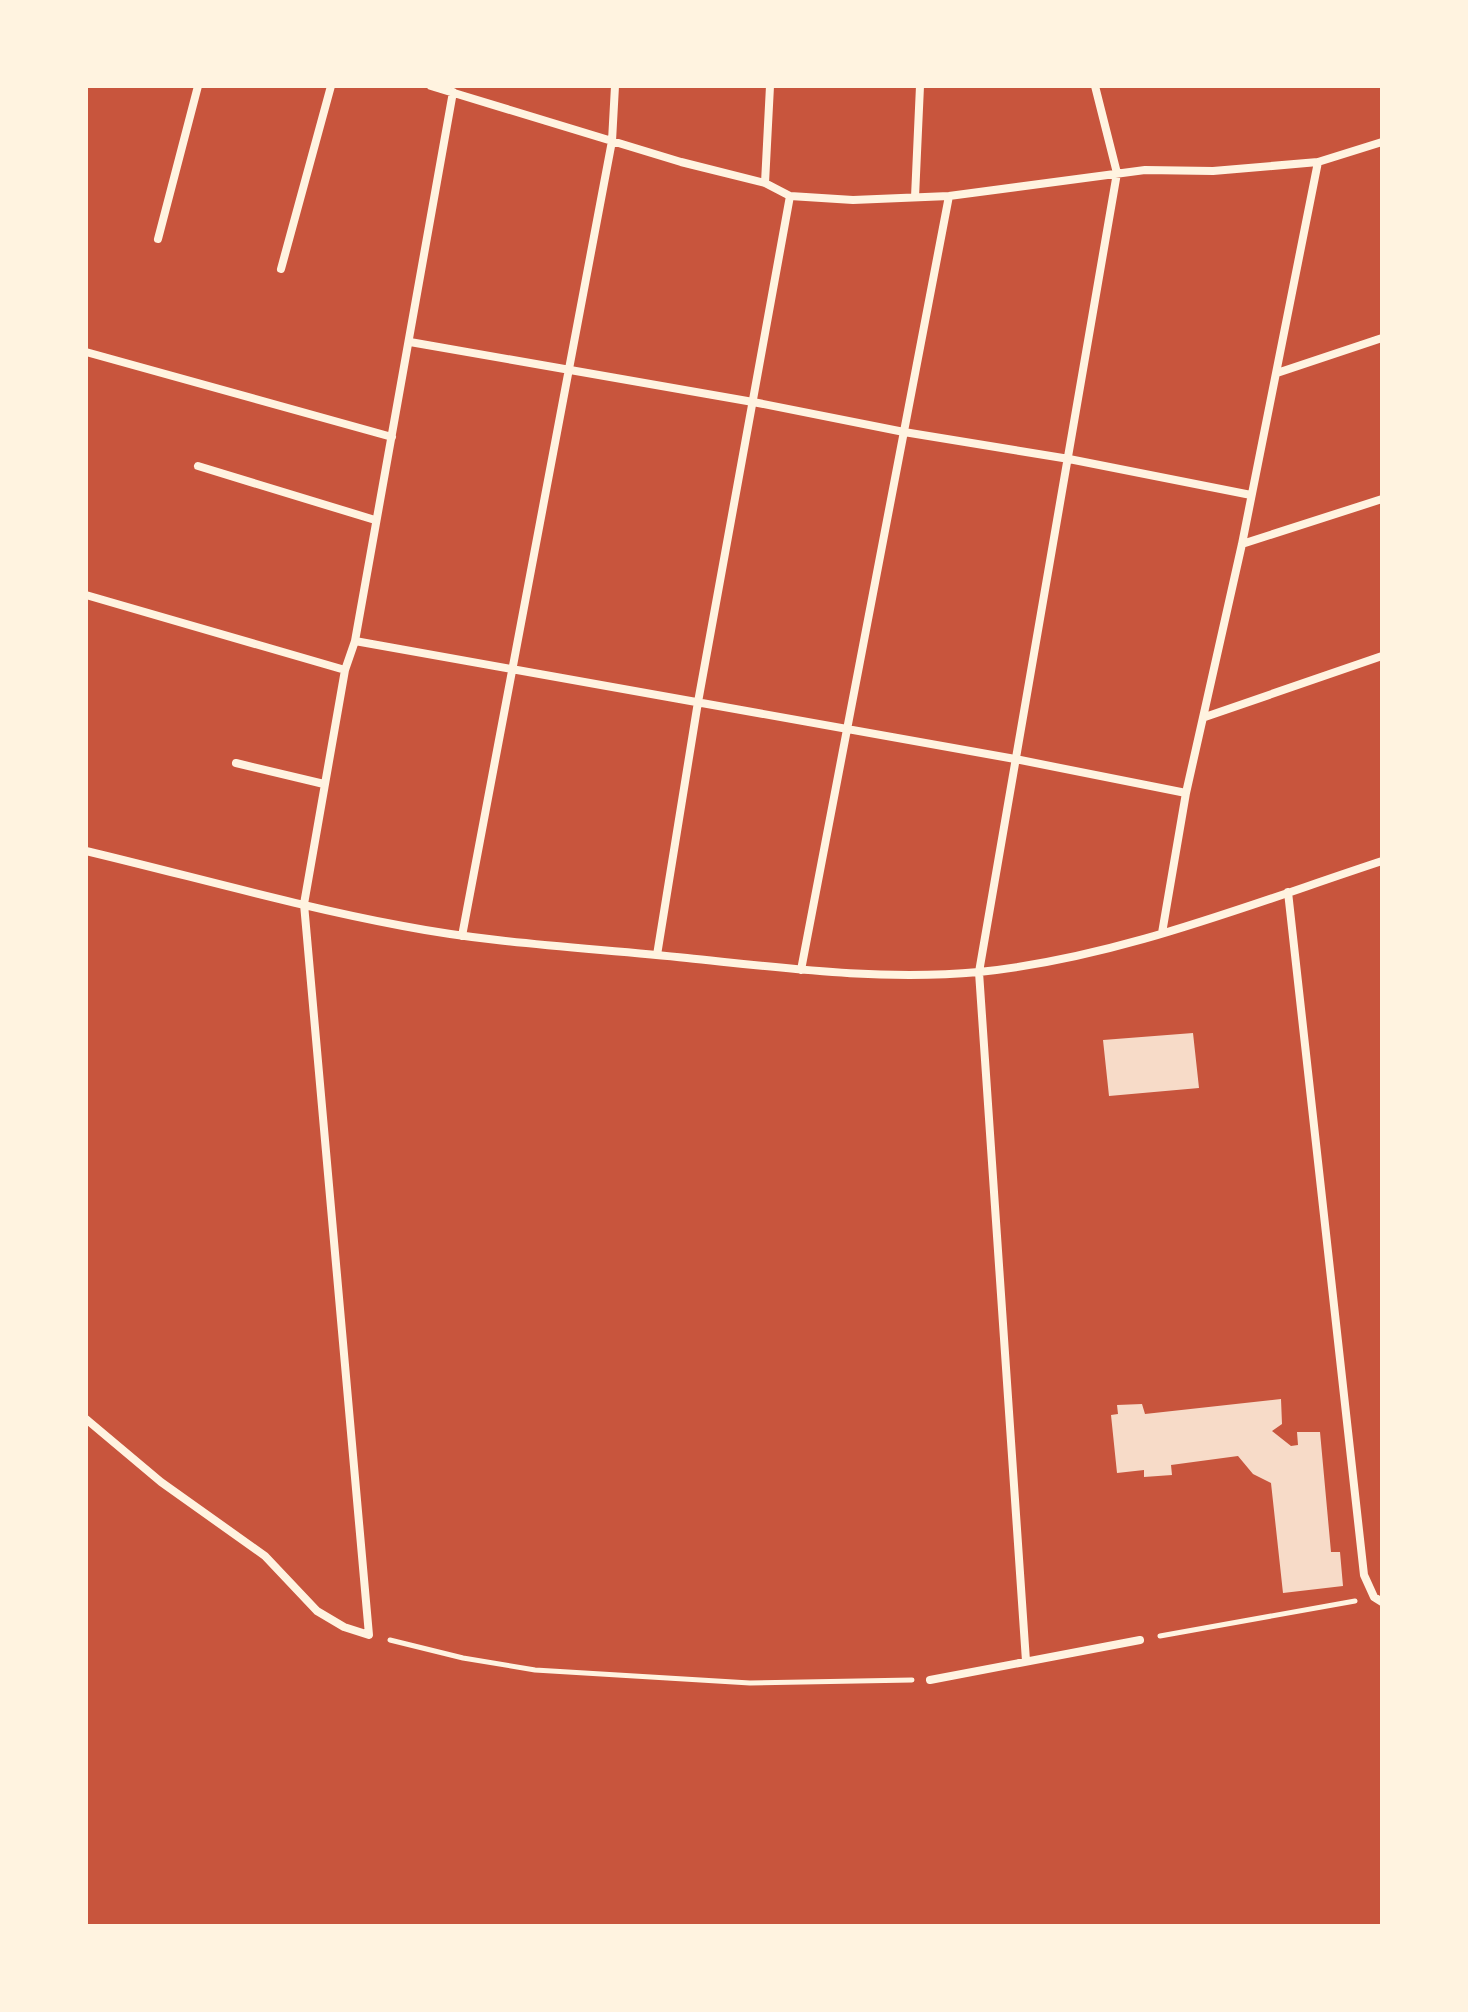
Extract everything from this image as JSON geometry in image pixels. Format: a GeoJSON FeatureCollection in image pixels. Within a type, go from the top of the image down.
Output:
{"type":"FeatureCollection","features":[{"type":"Feature","properties":{"kind":"street"},"geometry":{"type":"LineString","coordinates":[[158,239],[198,86]]}},
{"type":"Feature","properties":{"kind":"street"},"geometry":{"type":"LineString","coordinates":[[281,269],[331,86]]}},
{"type":"Feature","properties":{"kind":"street"},"geometry":{"type":"LineString","coordinates":[[431,86],[765,183],[790,196],[853,200],[949,196],[1145,170],[1213,171],[1318,162],[1382,142]]}},
{"type":"Feature","properties":{"kind":"street"},"geometry":{"type":"LineString","coordinates":[[472,86],[472,97]]}},
{"type":"Feature","properties":{"kind":"street"},"geometry":{"type":"LineString","coordinates":[[462,936],[612,141],[615,86]]}},
{"type":"Feature","properties":{"kind":"street"},"geometry":{"type":"LineString","coordinates":[[765,183],[770,86]]}},
{"type":"Feature","properties":{"kind":"street"},"geometry":{"type":"LineString","coordinates":[[915,197],[920,86]]}},
{"type":"Feature","properties":{"kind":"street"},"geometry":{"type":"LineString","coordinates":[[1026,1661],[979,972],[1117,173],[1095,86]]}},
{"type":"Feature","properties":{"kind":"street"},"geometry":{"type":"LineString","coordinates":[[86,1419],[161,1482],[265,1556],[317,1611],[344,1627],[369,1635],[304,904],[345,670],[355,641],[410,342],[453,92]]}},
{"type":"Feature","properties":{"kind":"street"},"geometry":{"type":"LineString","coordinates":[[1162,933],[1186,793],[1242,544],[1318,162]]}},
{"type":"Feature","properties":{"kind":"street"},"geometry":{"type":"LineString","coordinates":[[657,955],[698,702],[790,196]]}},
{"type":"Feature","properties":{"kind":"street"},"geometry":{"type":"LineString","coordinates":[[801,970],[949,196]]}},
{"type":"Feature","properties":{"kind":"street"},"geometry":{"type":"LineString","coordinates":[[1277,373],[1382,338]]}},
{"type":"Feature","properties":{"kind":"street"},"geometry":{"type":"LineString","coordinates":[[410,342],[1069,459],[1251,495]]}},
{"type":"Feature","properties":{"kind":"street"},"geometry":{"type":"LineString","coordinates":[[86,352],[392,437]]}},
{"type":"Feature","properties":{"kind":"street"},"geometry":{"type":"LineString","coordinates":[[198,466],[375,520]]}},
{"type":"Feature","properties":{"kind":"street"},"geometry":{"type":"LineString","coordinates":[[1242,544],[1382,499]]}},
{"type":"Feature","properties":{"kind":"street"},"geometry":{"type":"LineString","coordinates":[[86,595],[345,670]]}},
{"type":"Feature","properties":{"kind":"street"},"geometry":{"type":"LineString","coordinates":[[355,641],[1015,759],[1186,793]]}},
{"type":"Feature","properties":{"kind":"street"},"geometry":{"type":"LineString","coordinates":[[1205,717],[1382,656]]}},
{"type":"Feature","properties":{"kind":"street"},"geometry":{"type":"LineString","coordinates":[[236,763],[324,784]]}},
{"type":"Feature","properties":{"kind":"street"},"geometry":{"type":"LineString","coordinates":[[86,851],[304,904],[462,936],[801,970],[889,975],[979,972],[1062,958],[1162,933],[1382,861]]}},
{"type":"Feature","properties":{"kind":"street"},"geometry":{"type":"LineString","coordinates":[[1288,892],[1364,1575],[1378,1600]]}},
{"type":"Feature","properties":{"kind":"street"},"geometry":{"type":"LineString","coordinates":[[930,1680],[1140,1640]]}},
{"type":"Feature","properties":{"kind":"path"},"geometry":{"type":"LineString","coordinates":[[1140,1640],[1378,1600]]}},
{"type":"Feature","properties":{"kind":"path"},"geometry":{"type":"LineString","coordinates":[[369,1635],[463,1658],[535,1670],[750,1683],[930,1680]]}},
{"type":"Feature","properties":{"kind":"building"},"geometry":{"type":"Polygon","coordinates":[[[1193,1033],[1199,1088],[1109,1096],[1103,1040],[1193,1033]]]}},
{"type":"Feature","properties":{"kind":"building"},"geometry":{"type":"Polygon","coordinates":[[[1281,1399],[1282,1424],[1272,1431],[1291,1446],[1298,1445],[1297,1432],[1320,1432],[1331,1552],[1340,1552],[1343,1586],[1283,1593],[1271,1483],[1253,1474],[1238,1456],[1171,1465],[1172,1475],[1144,1477],[1144,1470],[1117,1473],[1111,1415],[1118,1414],[1117,1405],[1142,1404],[1145,1414],[1281,1399]]]}}]}
